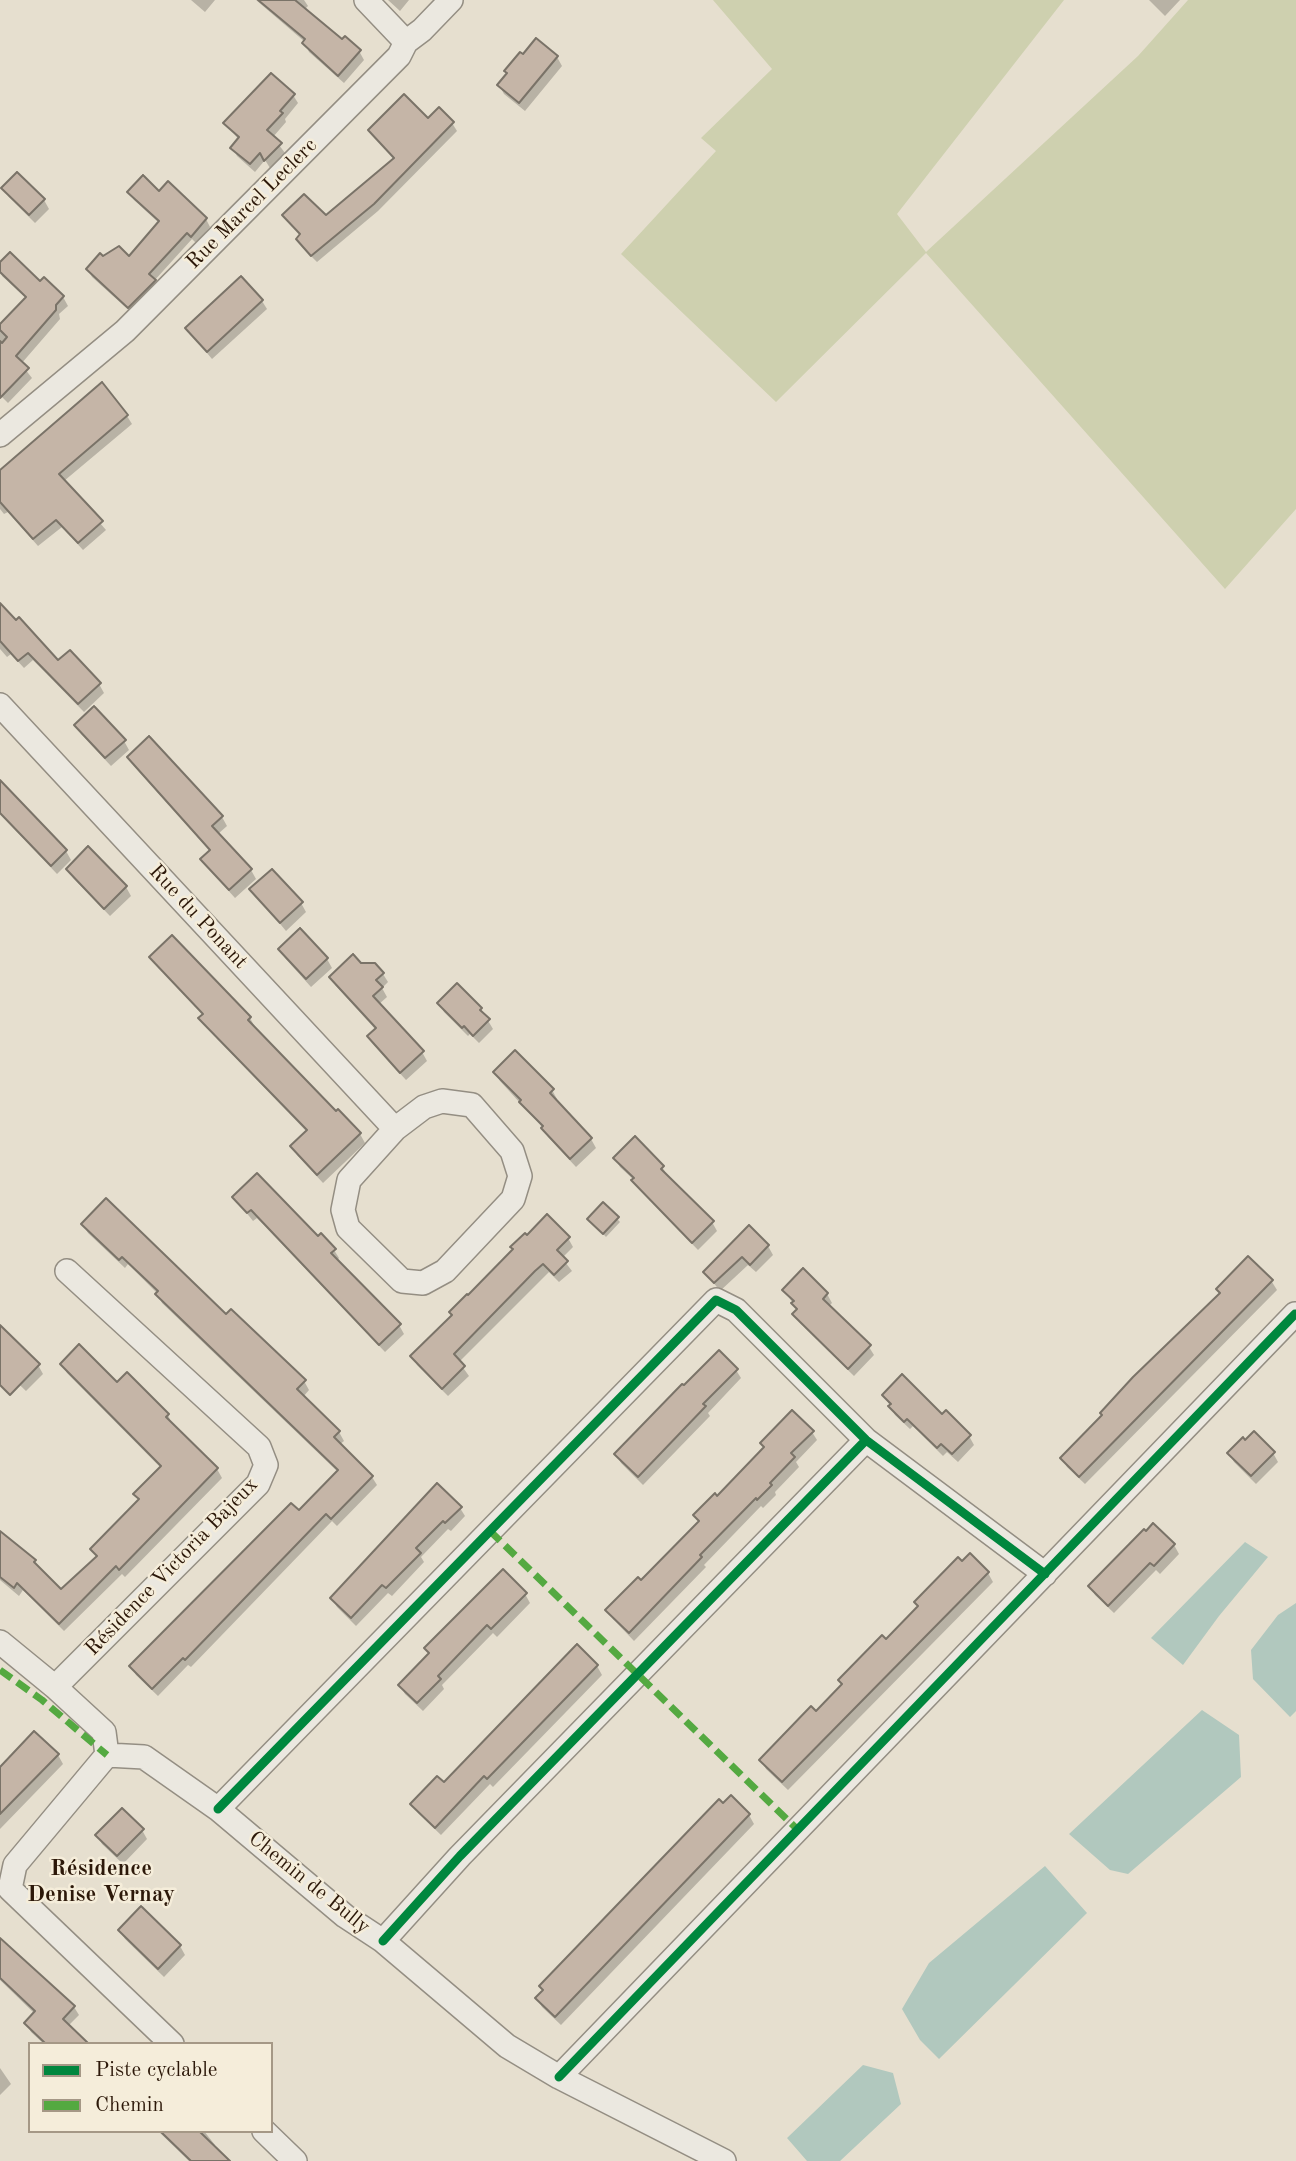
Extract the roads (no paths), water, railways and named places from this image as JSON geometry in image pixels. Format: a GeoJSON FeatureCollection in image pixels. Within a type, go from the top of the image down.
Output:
{"type":"FeatureCollection","features":[{"type":"Feature","properties":{"kind":"street"},"geometry":{"type":"LineString","coordinates":[[366,0],[406,42]]}},
{"type":"Feature","properties":{"kind":"street","name":"Rue Marcel Leclerc"},"geometry":{"type":"LineString","coordinates":[[0,435],[125,331],[398,56],[406,42],[422,30],[451,0]]}},
{"type":"Feature","properties":{"kind":"street","name":"Rue du Ponant"},"geometry":{"type":"LineString","coordinates":[[0,705],[395,1129]]}},
{"type":"Feature","properties":{"kind":"street"},"geometry":{"type":"LineString","coordinates":[[442,1101],[472,1105],[512,1151],[520,1176],[513,1199],[445,1271],[423,1283],[402,1281],[348,1228],[343,1210],[349,1180],[395,1129],[424,1107],[442,1101]]}},
{"type":"Feature","properties":{"kind":"street","name":"Résidence Victoria Bajeux"},"geometry":{"type":"LineString","coordinates":[[55,1687],[258,1484],[266,1465],[259,1447],[67,1271]]}},
{"type":"Feature","properties":{"kind":"street"},"geometry":{"type":"LineString","coordinates":[[218,1809],[716,1300],[736,1310],[866,1440],[1045,1574]]}},
{"type":"Feature","properties":{"kind":"street"},"geometry":{"type":"LineString","coordinates":[[559,2077],[1295,1314]]}},
{"type":"Feature","properties":{"kind":"street"},"geometry":{"type":"LineString","coordinates":[[383,1941],[460,1856],[866,1440]]}},
{"type":"Feature","properties":{"kind":"street"},"geometry":{"type":"LineString","coordinates":[[0,1642],[104,1732],[107,1755],[15,1865],[10,1889],[170,2042]]}},
{"type":"Feature","properties":{"kind":"street","name":"Chemin de Bully"},"geometry":{"type":"LineString","coordinates":[[107,1755],[144,1757],[218,1809],[345,1916],[383,1941],[507,2046],[559,2077],[724,2161]]}},
{"type":"Feature","properties":{"kind":"street"},"geometry":{"type":"LineString","coordinates":[[266,2133],[295,2161]]}},
{"type":"Feature","properties":{"kind":"district","name":"Résidence Denise Vernay"},"geometry":{"type":"Point","coordinates":[101,1882]}}]}
